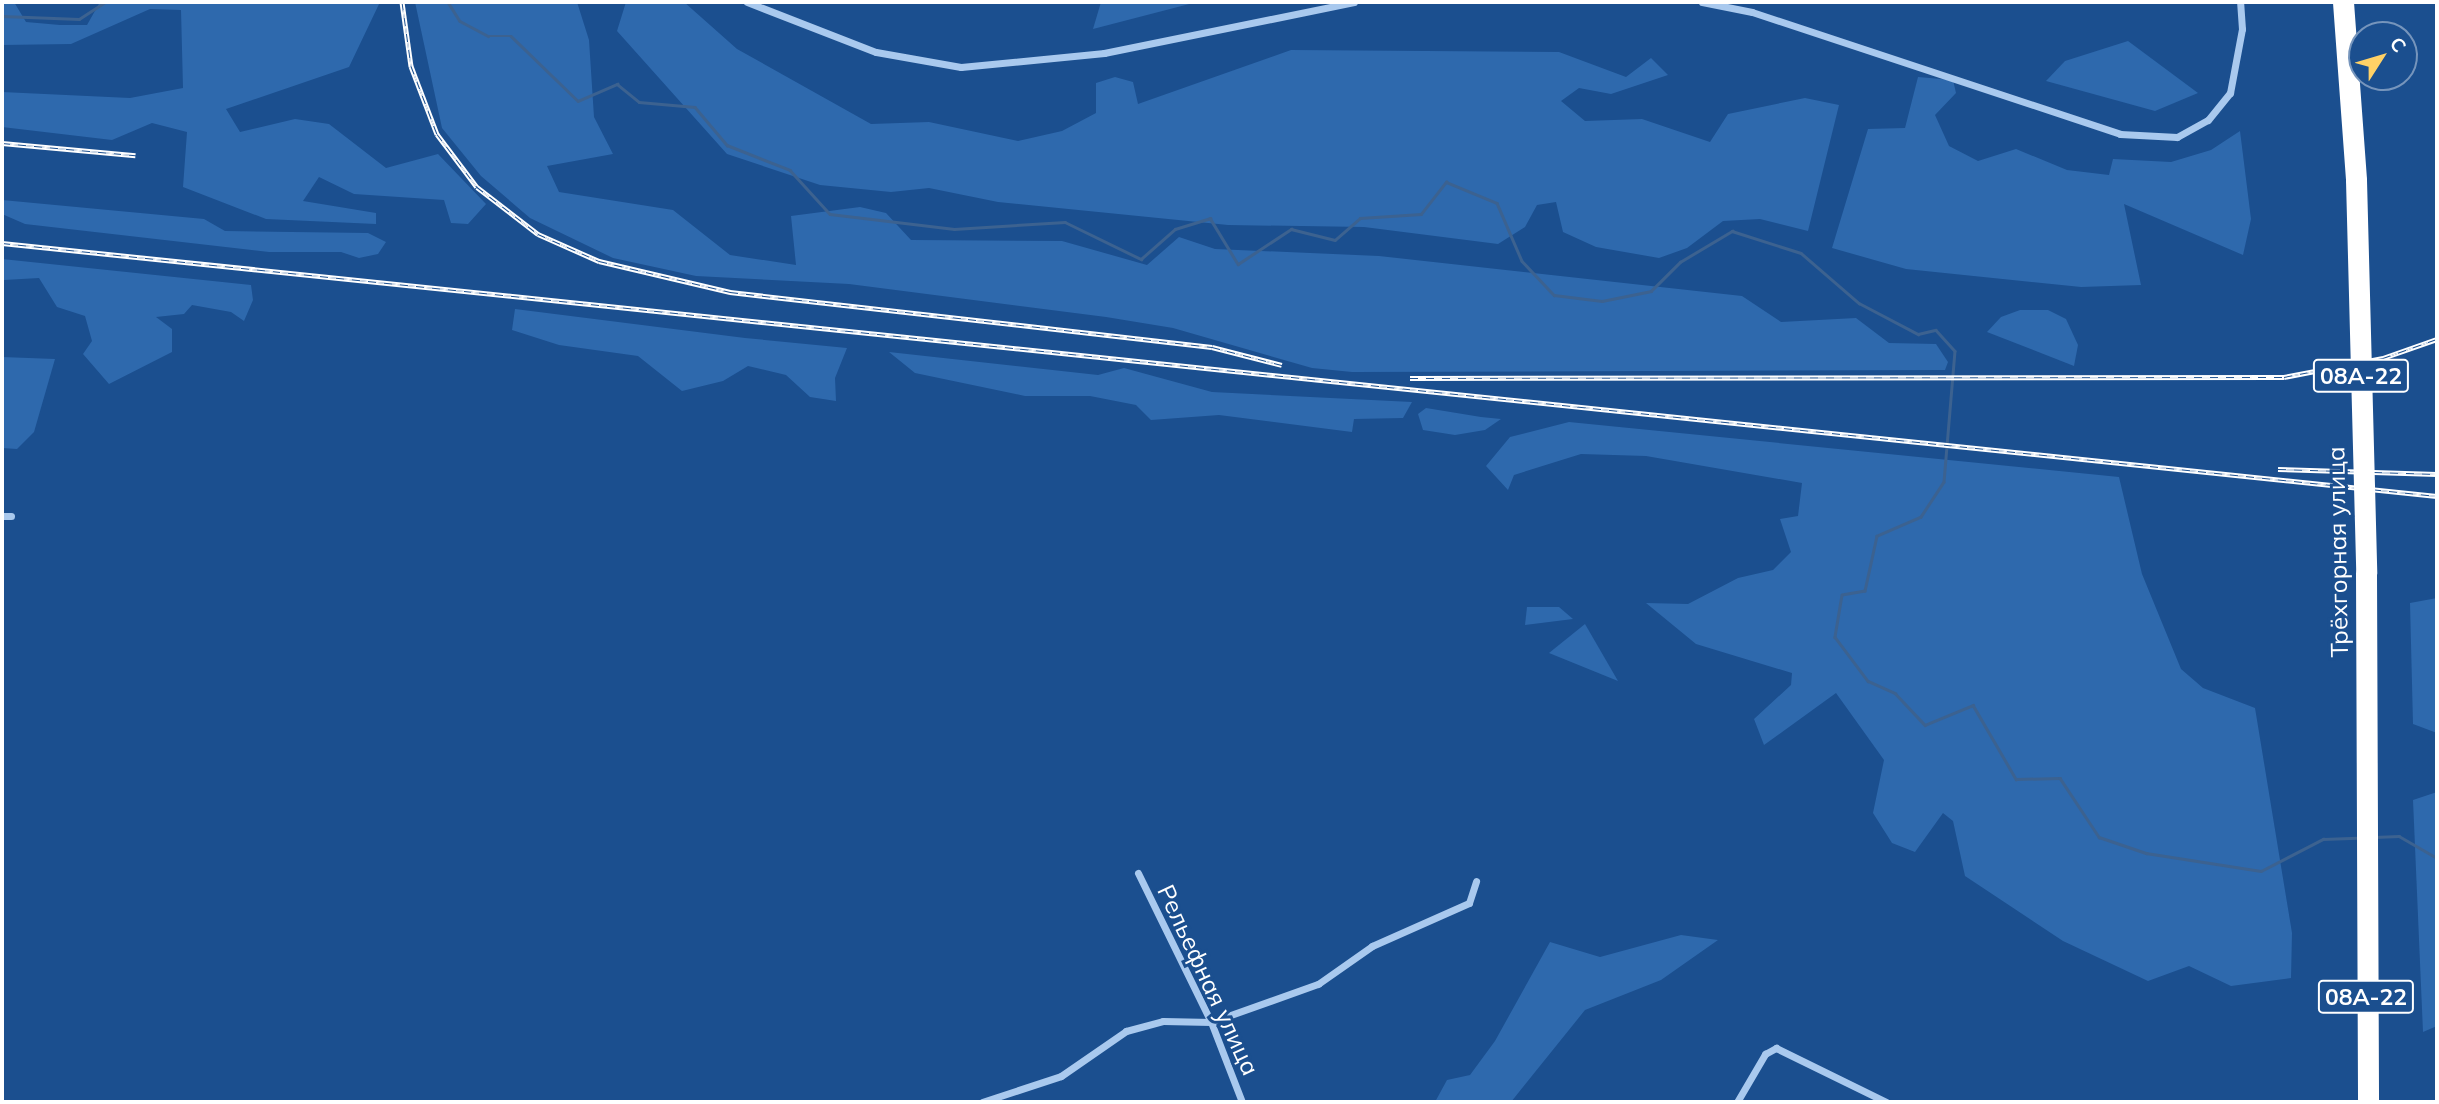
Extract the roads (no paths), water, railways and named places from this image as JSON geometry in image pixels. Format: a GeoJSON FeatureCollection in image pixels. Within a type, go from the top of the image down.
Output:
{"type":"FeatureCollection","features":[{"type":"Feature","properties":{"kind":"highway","name":"Трёхгорная улица"},"geometry":{"type":"LineString","coordinates":[[2343,2],[2356,180],[2366,573],[2364,771],[2368,1102]]}},
{"type":"Feature","properties":{"kind":"street"},"geometry":{"type":"LineString","coordinates":[[747,2],[876,52],[961,66],[1104,53],[1354,2]]}},
{"type":"Feature","properties":{"kind":"street"},"geometry":{"type":"LineString","coordinates":[[1702,2],[1765,16],[2120,134],[2177,137],[2208,120],[2230,93],[2242,29],[2240,2]]}},
{"type":"Feature","properties":{"kind":"street"},"geometry":{"type":"LineString","coordinates":[[2,516],[11,516]]}},
{"type":"Feature","properties":{"kind":"street","name":"Рельефная улица"},"geometry":{"type":"LineString","coordinates":[[1138,873],[1211,1023],[1242,1102]]}},
{"type":"Feature","properties":{"kind":"street"},"geometry":{"type":"LineString","coordinates":[[982,1102],[1061,1076],[1126,1031],[1163,1021],[1211,1023],[1318,984],[1372,946],[1469,903],[1476,881]]}},
{"type":"Feature","properties":{"kind":"street"},"geometry":{"type":"LineString","coordinates":[[1737,1102],[1765,1054],[1783,1049],[1886,1102]]}},
{"type":"Feature","properties":{"kind":"waterway"},"geometry":{"type":"LineString","coordinates":[[2,16],[79,19],[105,2]]}},
{"type":"Feature","properties":{"kind":"waterway"},"geometry":{"type":"LineString","coordinates":[[448,2],[460,21],[488,36],[511,36],[578,101],[617,84],[639,102],[695,107],[727,145],[790,170],[830,214],[954,229],[1065,222],[1141,259],[1175,229],[1210,218],[1238,264],[1291,229],[1335,240],[1360,218],[1421,214],[1446,182],[1497,203],[1522,261],[1554,295],[1602,301],[1651,291],[1680,262],[1732,231],[1801,253],[1859,303],[1918,334],[1936,330],[1955,351],[1944,482],[1921,517],[1877,536],[1865,591],[1842,595],[1835,637],[1868,681],[1895,693],[1925,725],[1973,705],[2016,779],[2060,778],[2099,837],[2146,853],[2261,871],[2323,839],[2357,838]]}},
{"type":"Feature","properties":{"kind":"waterway"},"geometry":{"type":"LineString","coordinates":[[2374,837],[2399,836],[2437,858]]}},
{"type":"Feature","properties":{"kind":"railway"},"geometry":{"type":"LineString","coordinates":[[402,2],[411,66],[437,134],[477,187],[538,234],[599,261],[730,292],[1212,347],[1282,365]]}},
{"type":"Feature","properties":{"kind":"railway"},"geometry":{"type":"LineString","coordinates":[[2,143],[135,155]]}},
{"type":"Feature","properties":{"kind":"railway"},"geometry":{"type":"LineString","coordinates":[[2,243],[2437,496]]}},
{"type":"Feature","properties":{"kind":"railway"},"geometry":{"type":"LineString","coordinates":[[1410,378],[2284,377],[2383,358],[2437,339]]}},
{"type":"Feature","properties":{"kind":"railway"},"geometry":{"type":"LineString","coordinates":[[2278,469],[2437,474]]}}]}
